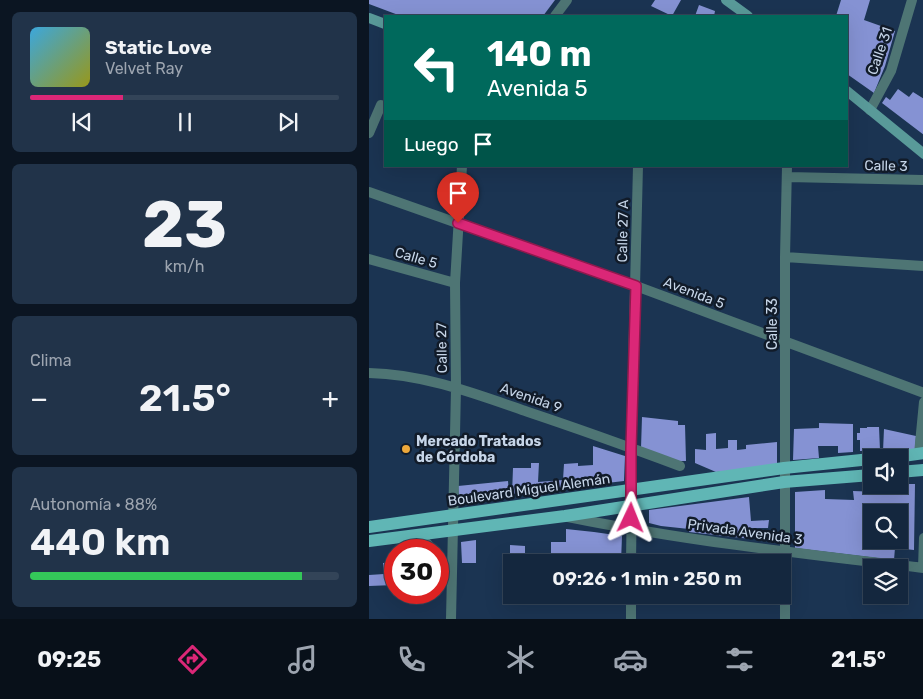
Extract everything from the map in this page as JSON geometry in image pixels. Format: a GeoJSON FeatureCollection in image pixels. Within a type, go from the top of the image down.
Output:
{"type":"FeatureCollection","features":[{"type":"Feature","properties":{"kind":"main road"},"geometry":{"type":"LineString","coordinates":[[726,0],[747,15]]}},
{"type":"Feature","properties":{"kind":"main road"},"geometry":{"type":"LineString","coordinates":[[369,18],[384,24]]}},
{"type":"Feature","properties":{"kind":"main road"},"geometry":{"type":"LineString","coordinates":[[848,92],[923,154]]}},
{"type":"Feature","properties":{"kind":"main road"},"geometry":{"type":"LineString","coordinates":[[908,456],[921,454]]}},
{"type":"Feature","properties":{"kind":"main road","name":"Boulevard Miguel Alemán"},"geometry":{"type":"LineString","coordinates":[[369,527],[452,517],[784,468],[863,460]]}},
{"type":"Feature","properties":{"kind":"main road"},"geometry":{"type":"LineString","coordinates":[[908,471],[923,470]]}},
{"type":"Feature","properties":{"kind":"main road","name":"Boulevard Miguel Alemán"},"geometry":{"type":"LineString","coordinates":[[369,541],[565,516],[784,482],[863,476]]}},
{"type":"Feature","properties":{"kind":"street"},"geometry":{"type":"LineString","coordinates":[[556,15],[567,0]]}},
{"type":"Feature","properties":{"kind":"street","name":"Calle 31"},"geometry":{"type":"LineString","coordinates":[[870,110],[891,71],[912,0]]}},
{"type":"Feature","properties":{"kind":"street"},"geometry":{"type":"LineString","coordinates":[[369,133],[381,105],[384,106]]}},
{"type":"Feature","properties":{"kind":"street","name":"Calle 27"},"geometry":{"type":"LineString","coordinates":[[452,530],[456,388],[455,283],[462,167]]}},
{"type":"Feature","properties":{"kind":"street","name":"Calle 27 A"},"geometry":{"type":"LineString","coordinates":[[632,506],[631,448],[638,167]]}},
{"type":"Feature","properties":{"kind":"street","name":"Calle 3"},"geometry":{"type":"LineString","coordinates":[[788,171],[923,180]]}},
{"type":"Feature","properties":{"kind":"street","name":"Calle 33"},"geometry":{"type":"LineString","coordinates":[[785,619],[785,258],[788,171]]}},
{"type":"Feature","properties":{"kind":"street","name":"Avenida 5"},"geometry":{"type":"LineString","coordinates":[[369,192],[636,286],[923,393]]}},
{"type":"Feature","properties":{"kind":"street"},"geometry":{"type":"LineString","coordinates":[[785,258],[923,266]]}},
{"type":"Feature","properties":{"kind":"street","name":"Calle 5"},"geometry":{"type":"LineString","coordinates":[[369,259],[455,283]]}},
{"type":"Feature","properties":{"kind":"street","name":"Avenida 9"},"geometry":{"type":"LineString","coordinates":[[369,373],[392,373],[412,376],[456,388],[679,466]]}},
{"type":"Feature","properties":{"kind":"street"},"geometry":{"type":"LineString","coordinates":[[921,454],[923,402]]}},
{"type":"Feature","properties":{"kind":"street"},"geometry":{"type":"LineString","coordinates":[[631,554],[632,506]]}},
{"type":"Feature","properties":{"kind":"street","name":"Privada Avenida 3"},"geometry":{"type":"LineString","coordinates":[[565,516],[631,530],[785,553],[923,568]]}},
{"type":"Feature","properties":{"kind":"street"},"geometry":{"type":"LineString","coordinates":[[451,619],[452,530]]}},
{"type":"Feature","properties":{"kind":"street"},"geometry":{"type":"LineString","coordinates":[[419,535],[423,539]]}},
{"type":"Feature","properties":{"kind":"street"},"geometry":{"type":"LineString","coordinates":[[923,538],[923,568]]}},
{"type":"Feature","properties":{"kind":"street"},"geometry":{"type":"LineString","coordinates":[[631,604],[631,619]]}},
{"type":"Feature","properties":{"kind":"building"},"geometry":{"type":"Polygon","coordinates":[[[369,0],[555,0],[544,15],[398,15],[369,4],[369,0]]]}},
{"type":"Feature","properties":{"kind":"building"},"geometry":{"type":"Polygon","coordinates":[[[655,0],[681,0],[673,15],[651,6],[655,0]]]}},
{"type":"Feature","properties":{"kind":"building"},"geometry":{"type":"Polygon","coordinates":[[[841,0],[870,0],[864,20],[895,31],[885,66],[874,93],[848,75],[848,15],[836,15],[841,0]]]}},
{"type":"Feature","properties":{"kind":"building"},"geometry":{"type":"Polygon","coordinates":[[[699,5],[715,11],[714,15],[695,15],[699,5]]]}},
{"type":"Feature","properties":{"kind":"building"},"geometry":{"type":"Polygon","coordinates":[[[898,89],[909,97],[913,92],[924,99],[924,135],[882,103],[886,97],[890,100],[898,89]]]}},
{"type":"Feature","properties":{"kind":"building"},"geometry":{"type":"Polygon","coordinates":[[[642,417],[678,421],[678,425],[685,425],[686,461],[678,461],[641,448],[642,417]]]}},
{"type":"Feature","properties":{"kind":"building"},"geometry":{"type":"Polygon","coordinates":[[[819,423],[853,424],[853,452],[838,453],[838,446],[818,446],[819,458],[793,460],[794,429],[819,428],[819,423]]]}},
{"type":"Feature","properties":{"kind":"building"},"geometry":{"type":"Polygon","coordinates":[[[879,427],[880,449],[863,449],[863,451],[860,451],[860,440],[857,440],[857,433],[860,433],[860,428],[879,427]]]}},
{"type":"Feature","properties":{"kind":"building"},"geometry":{"type":"Polygon","coordinates":[[[884,429],[916,436],[915,449],[883,449],[884,429]]]}},
{"type":"Feature","properties":{"kind":"building"},"geometry":{"type":"Polygon","coordinates":[[[716,433],[716,449],[728,448],[728,440],[737,440],[737,450],[746,449],[746,445],[777,442],[777,466],[716,472],[695,463],[695,449],[706,450],[706,434],[716,433]]]}},
{"type":"Feature","properties":{"kind":"building"},"geometry":{"type":"Polygon","coordinates":[[[593,446],[625,456],[624,481],[512,494],[513,468],[531,468],[531,463],[539,463],[538,482],[563,480],[564,464],[578,463],[578,466],[593,465],[593,446]]]}},
{"type":"Feature","properties":{"kind":"building"},"geometry":{"type":"Polygon","coordinates":[[[508,481],[509,494],[459,500],[458,486],[508,481]]]}},
{"type":"Feature","properties":{"kind":"building"},"geometry":{"type":"Polygon","coordinates":[[[908,484],[915,484],[914,550],[904,549],[908,549],[908,504],[863,504],[863,549],[895,549],[894,559],[795,548],[795,492],[825,490],[825,499],[854,500],[853,491],[863,491],[863,494],[908,494],[908,484]]]}},
{"type":"Feature","properties":{"kind":"building"},"geometry":{"type":"Polygon","coordinates":[[[749,497],[751,521],[769,520],[768,528],[751,528],[751,539],[689,532],[689,529],[649,523],[649,510],[749,497]]]}},
{"type":"Feature","properties":{"kind":"building"},"geometry":{"type":"Polygon","coordinates":[[[566,529],[622,536],[621,554],[551,554],[551,542],[566,542],[566,529]]]}},
{"type":"Feature","properties":{"kind":"building"},"geometry":{"type":"Polygon","coordinates":[[[476,540],[476,563],[462,563],[461,542],[476,540]]]}},
{"type":"Feature","properties":{"kind":"building"},"geometry":{"type":"Polygon","coordinates":[[[510,545],[525,546],[525,554],[510,554],[510,545]]]}},
{"type":"Feature","properties":{"kind":"building"},"geometry":{"type":"Polygon","coordinates":[[[384,574],[384,585],[369,586],[369,575],[384,574]]]}},
{"type":"Feature","properties":{"kind":"place","name":"Mercado Tratados de Córdoba"},"geometry":{"type":"Point","coordinates":[406,449]}},
{"type":"Feature","properties":{"kind":"route"},"geometry":{"type":"LineString","coordinates":[[458,223],[636,286],[631,448],[631,518]]}}]}
